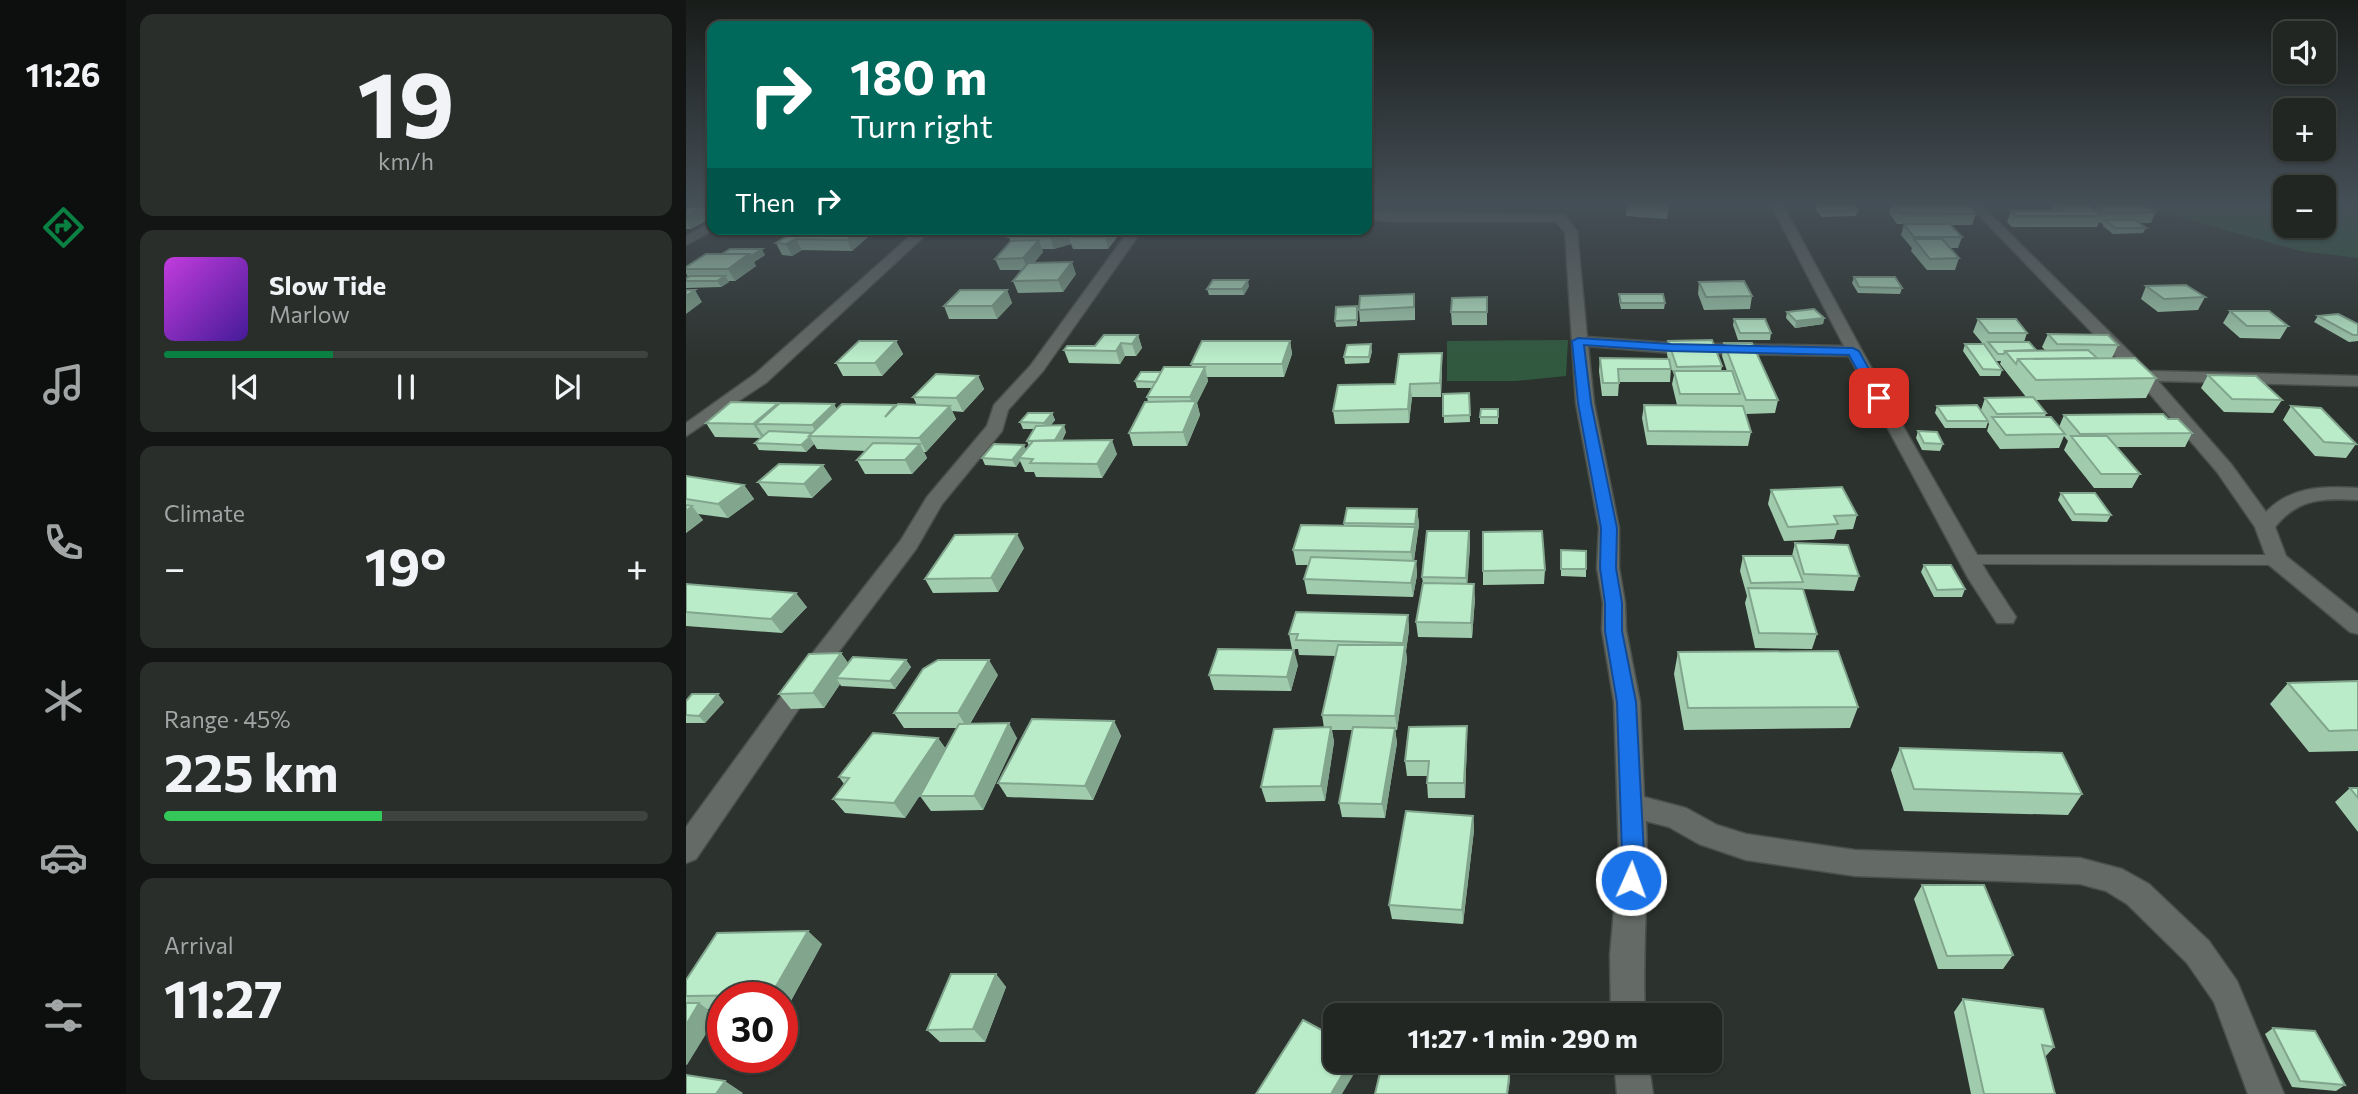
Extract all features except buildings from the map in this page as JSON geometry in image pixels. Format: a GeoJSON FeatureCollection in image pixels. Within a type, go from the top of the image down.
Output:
{"type":"FeatureCollection","features":[{"type":"Feature","properties":{"kind":"street"},"geometry":{"type":"LineString","coordinates":[[686,431],[761,378],[896,256]]}},
{"type":"Feature","properties":{"kind":"street"},"geometry":{"type":"LineString","coordinates":[[686,850],[828,649],[909,544],[934,501],[996,427],[1000,409],[1037,368],[1118,256]]}},
{"type":"Feature","properties":{"kind":"street"},"geometry":{"type":"LineString","coordinates":[[1573,256],[1585,403],[1609,528],[1608,568],[1614,603],[1614,631],[1627,702],[1633,854],[1626,956],[1628,1003]]}},
{"type":"Feature","properties":{"kind":"street"},"geometry":{"type":"LineString","coordinates":[[1804,256],[1853,351],[1970,560],[2005,617]]}},
{"type":"Feature","properties":{"kind":"street"},"geometry":{"type":"LineString","coordinates":[[2025,256],[2144,376],[2224,468],[2265,526],[2277,560],[2358,626]]}},
{"type":"Feature","properties":{"kind":"street"},"geometry":{"type":"LineString","coordinates":[[1578,341],[1671,348],[1853,351]]}},
{"type":"Feature","properties":{"kind":"street"},"geometry":{"type":"LineString","coordinates":[[2144,376],[2358,381]]}},
{"type":"Feature","properties":{"kind":"street"},"geometry":{"type":"LineString","coordinates":[[2265,526],[2278,507],[2315,491],[2358,494]]}},
{"type":"Feature","properties":{"kind":"street"},"geometry":{"type":"LineString","coordinates":[[1630,805],[1676,817],[1709,835],[1746,847],[1855,863],[2080,871],[2112,879],[2138,894],[2198,952],[2226,992],[2266,1094]]}},
{"type":"Feature","properties":{"kind":"street"},"geometry":{"type":"LineString","coordinates":[[1633,1073],[1635,1094]]}},
{"type":"Feature","properties":{"kind":"lane"},"geometry":{"type":"LineString","coordinates":[[1970,560],[2277,560]]}},
{"type":"Feature","properties":{"kind":"green space"},"geometry":{"type":"Polygon","coordinates":[[[1568,340],[1566,376],[1516,381],[1447,381],[1447,341],[1568,340]]]}},
{"type":"Feature","properties":{"kind":"route"},"geometry":{"type":"LineString","coordinates":[[1631,880],[1633,854],[1627,702],[1614,631],[1614,603],[1608,568],[1609,528],[1585,403],[1578,341],[1671,348],[1853,351],[1879,398]]}}]}
